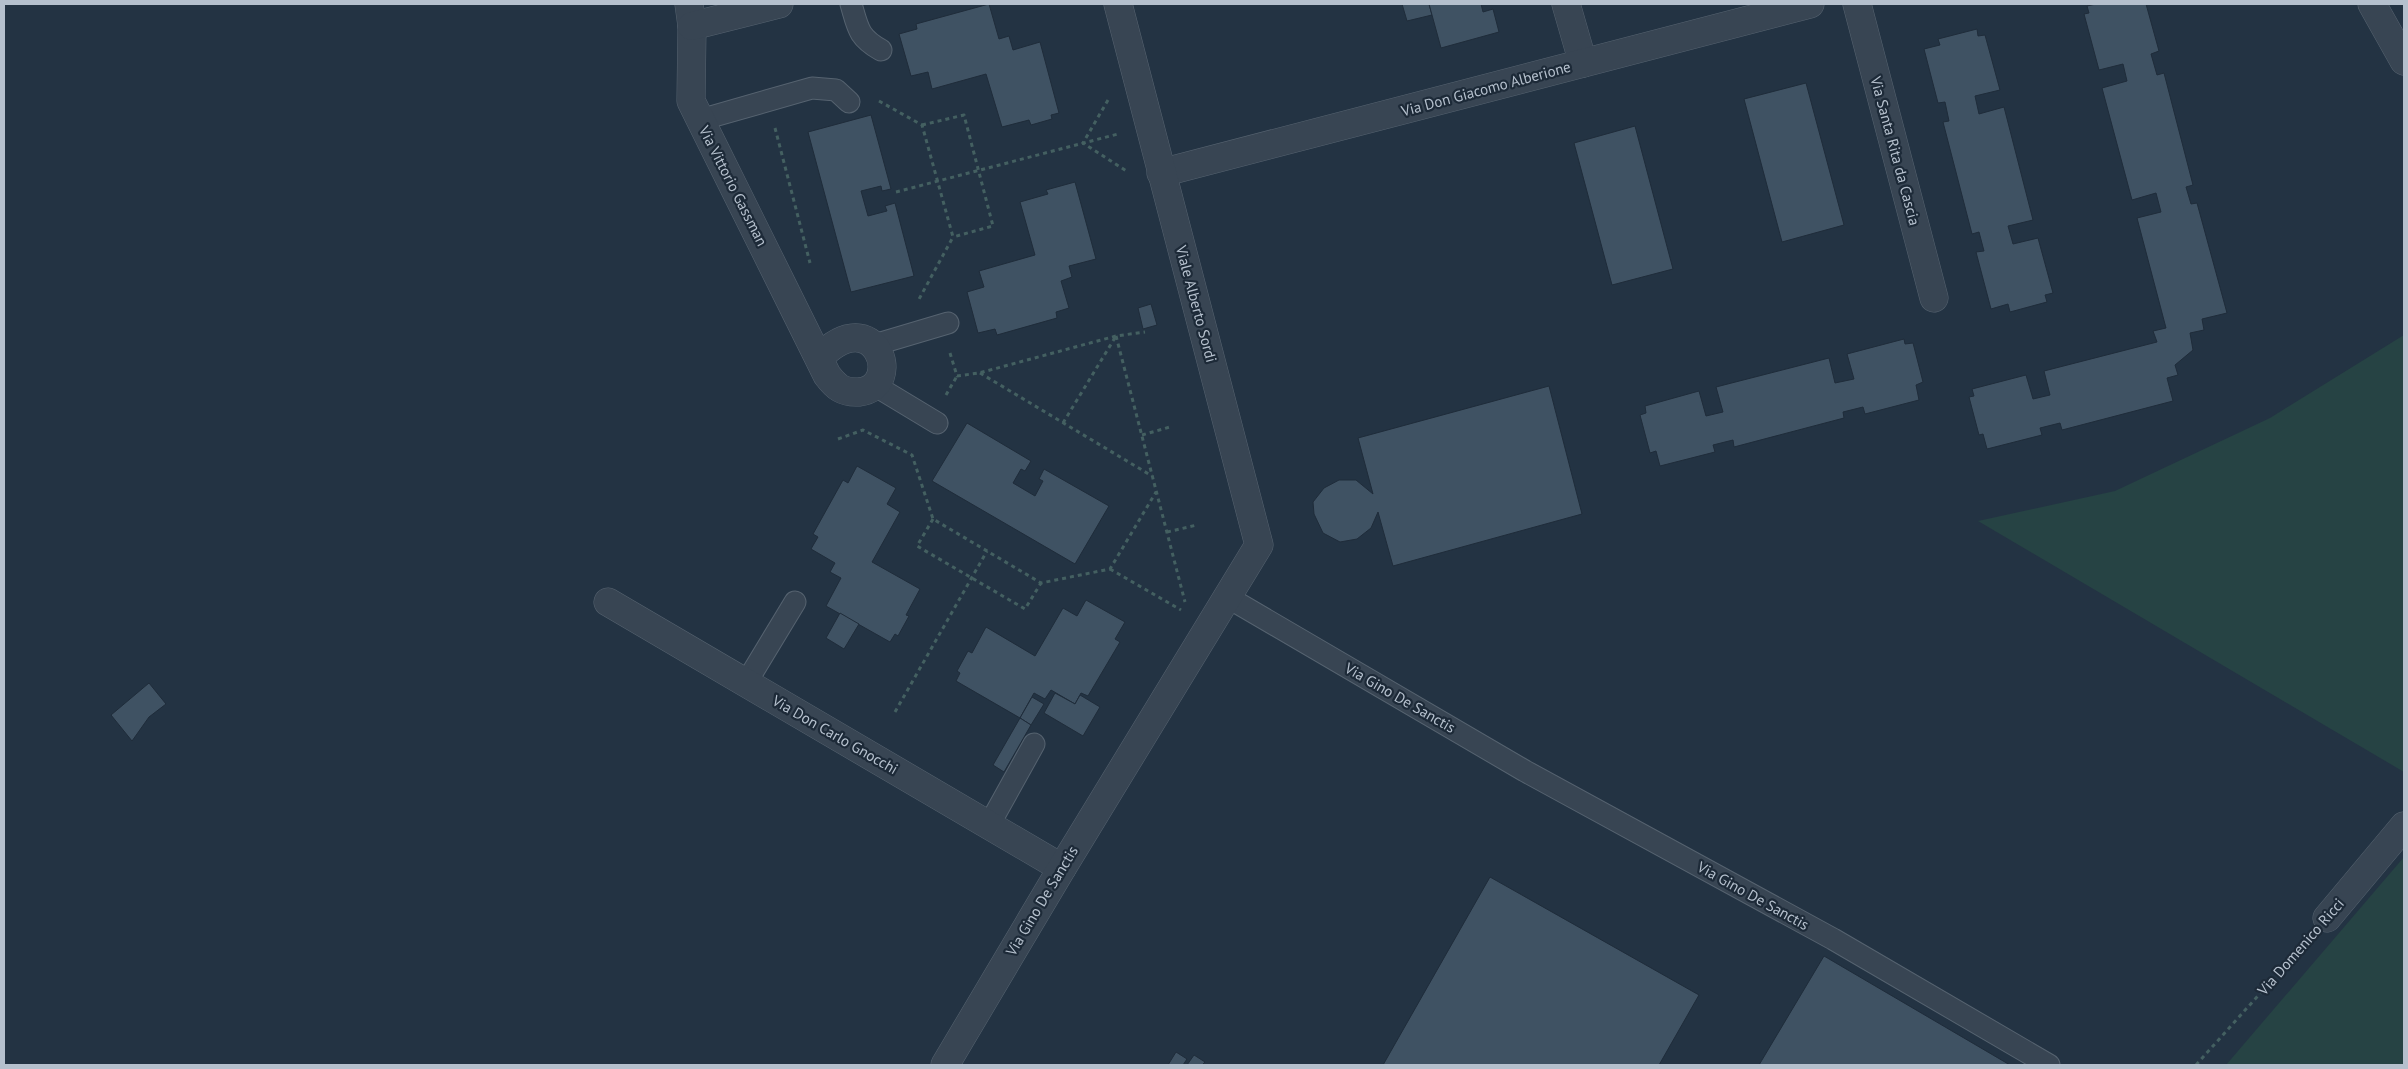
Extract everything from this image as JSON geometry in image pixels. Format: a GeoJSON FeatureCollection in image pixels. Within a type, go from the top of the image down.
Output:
{"type":"FeatureCollection","features":[{"type":"Feature","properties":{"kind":"street"},"geometry":{"type":"LineString","coordinates":[[691,15],[779,4]]}},
{"type":"Feature","properties":{"kind":"street","name":"Viale Alberto Sordi"},"geometry":{"type":"LineString","coordinates":[[1118,4],[1259,546],[1229,598]]}},
{"type":"Feature","properties":{"kind":"street"},"geometry":{"type":"LineString","coordinates":[[1566,4],[1583,63]]}},
{"type":"Feature","properties":{"kind":"street","name":"Via Don Giacomo Alberione"},"geometry":{"type":"LineString","coordinates":[[1161,173],[1810,4]]}},
{"type":"Feature","properties":{"kind":"street","name":"Via Santa Rita da Cascia"},"geometry":{"type":"LineString","coordinates":[[1856,4],[1934,298]]}},
{"type":"Feature","properties":{"kind":"street"},"geometry":{"type":"LineString","coordinates":[[2372,4],[2404,61]]}},
{"type":"Feature","properties":{"kind":"street","name":"Via Vittorio Gassman"},"geometry":{"type":"LineString","coordinates":[[691,15],[690,101],[827,375],[837,388],[851,392],[864,391],[874,384]]}},
{"type":"Feature","properties":{"kind":"street"},"geometry":{"type":"LineString","coordinates":[[819,358],[831,345],[849,338],[864,338],[874,345],[881,356],[883,365],[881,376],[874,384]]}},
{"type":"Feature","properties":{"kind":"street","name":"Via Gino De Sanctis"},"geometry":{"type":"LineString","coordinates":[[945,1065],[1062,868],[1229,598]]}},
{"type":"Feature","properties":{"kind":"street","name":"Via Don Carlo Gnocchi"},"geometry":{"type":"LineString","coordinates":[[608,602],[1062,868]]}},
{"type":"Feature","properties":{"kind":"street","name":"Via Domenico Ricci"},"geometry":{"type":"LineString","coordinates":[[2327,918],[2404,826]]}},
{"type":"Feature","properties":{"kind":"lane"},"geometry":{"type":"LineString","coordinates":[[851,4],[856,23],[865,41],[881,50]]}},
{"type":"Feature","properties":{"kind":"lane"},"geometry":{"type":"LineString","coordinates":[[700,120],[812,88],[836,90],[849,102]]}},
{"type":"Feature","properties":{"kind":"lane"},"geometry":{"type":"LineString","coordinates":[[874,345],[948,323]]}},
{"type":"Feature","properties":{"kind":"lane"},"geometry":{"type":"LineString","coordinates":[[874,384],[937,423]]}},
{"type":"Feature","properties":{"kind":"lane","name":"Via Gino De Sanctis"},"geometry":{"type":"LineString","coordinates":[[1229,598],[1524,771],[1833,939],[2049,1065]]}},
{"type":"Feature","properties":{"kind":"lane"},"geometry":{"type":"LineString","coordinates":[[746,683],[795,602]]}},
{"type":"Feature","properties":{"kind":"lane"},"geometry":{"type":"LineString","coordinates":[[989,825],[1034,744]]}},
{"type":"Feature","properties":{"kind":"path"},"geometry":{"type":"LineString","coordinates":[[1083,143],[1109,98]]}},
{"type":"Feature","properties":{"kind":"path"},"geometry":{"type":"LineString","coordinates":[[876,100],[922,125],[964,115],[993,226],[953,237]]}},
{"type":"Feature","properties":{"kind":"path"},"geometry":{"type":"LineString","coordinates":[[917,303],[953,237],[922,125]]}},
{"type":"Feature","properties":{"kind":"path"},"geometry":{"type":"LineString","coordinates":[[774,126],[811,267]]}},
{"type":"Feature","properties":{"kind":"path"},"geometry":{"type":"LineString","coordinates":[[896,192],[1119,134]]}},
{"type":"Feature","properties":{"kind":"path"},"geometry":{"type":"LineString","coordinates":[[1083,143],[1129,172]]}},
{"type":"Feature","properties":{"kind":"path"},"geometry":{"type":"LineString","coordinates":[[949,350],[957,376],[980,373],[1116,336],[1145,332]]}},
{"type":"Feature","properties":{"kind":"path"},"geometry":{"type":"LineString","coordinates":[[1063,423],[1116,336]]}},
{"type":"Feature","properties":{"kind":"path"},"geometry":{"type":"LineString","coordinates":[[1116,336],[1186,606]]}},
{"type":"Feature","properties":{"kind":"path"},"geometry":{"type":"LineString","coordinates":[[980,373],[1152,476]]}},
{"type":"Feature","properties":{"kind":"path"},"geometry":{"type":"LineString","coordinates":[[1142,434],[1170,427]]}},
{"type":"Feature","properties":{"kind":"path"},"geometry":{"type":"LineString","coordinates":[[838,439],[863,430],[912,455],[934,519],[1041,583],[1110,569],[1188,615]]}},
{"type":"Feature","properties":{"kind":"path"},"geometry":{"type":"LineString","coordinates":[[1110,569],[1156,492]]}},
{"type":"Feature","properties":{"kind":"path"},"geometry":{"type":"LineString","coordinates":[[934,519],[916,546],[1025,609],[1041,583]]}},
{"type":"Feature","properties":{"kind":"path"},"geometry":{"type":"LineString","coordinates":[[1167,532],[1197,525]]}},
{"type":"Feature","properties":{"kind":"path"},"geometry":{"type":"LineString","coordinates":[[895,712],[987,551]]}},
{"type":"Feature","properties":{"kind":"path","name":"Via Domenico Ricci"},"geometry":{"type":"LineString","coordinates":[[2196,1065],[2327,918]]}},
{"type":"Feature","properties":{"kind":"green space"},"geometry":{"type":"Polygon","coordinates":[[[2404,335],[2404,772],[1978,521],[2115,491],[2270,418],[2404,335]]]}},
{"type":"Feature","properties":{"kind":"green space"},"geometry":{"type":"Polygon","coordinates":[[[2404,857],[2404,1065],[2226,1065],[2404,857]]]}},
{"type":"Feature","properties":{"kind":"building"},"geometry":{"type":"Polygon","coordinates":[[[989,4],[999,39],[1009,36],[1013,50],[1040,42],[1059,113],[1051,115],[1052,119],[1031,125],[1029,120],[1002,127],[986,74],[932,89],[928,72],[911,76],[899,34],[917,29],[916,24],[989,4]]]}},
{"type":"Feature","properties":{"kind":"building"},"geometry":{"type":"Polygon","coordinates":[[[1402,4],[1429,4],[1432,15],[1407,21],[1402,4]]]}},
{"type":"Feature","properties":{"kind":"building"},"geometry":{"type":"Polygon","coordinates":[[[1429,4],[1481,4],[1483,12],[1493,9],[1499,32],[1441,48],[1429,4]]]}},
{"type":"Feature","properties":{"kind":"building"},"geometry":{"type":"Polygon","coordinates":[[[2096,4],[2146,4],[2159,51],[2151,54],[2157,75],[2164,73],[2193,185],[2186,187],[2191,204],[2197,203],[2227,313],[2202,319],[2204,330],[2190,333],[2193,350],[2175,365],[2178,375],[2167,378],[2173,401],[2062,430],[2060,423],[2040,428],[2042,435],[1987,449],[1983,434],[1979,435],[1969,397],[1974,396],[1972,389],[2026,375],[2033,399],[2050,395],[2044,371],[2157,342],[2153,331],[2166,328],[2137,218],[2161,212],[2156,193],[2132,200],[2102,88],[2127,81],[2123,64],[2099,70],[2084,14],[2089,13],[2087,6],[2096,4]]]}},
{"type":"Feature","properties":{"kind":"building"},"geometry":{"type":"Polygon","coordinates":[[[1977,29],[1978,36],[1985,35],[2000,90],[1975,96],[1979,114],[2004,107],[2033,220],[2008,226],[2013,244],[2038,238],[2053,293],[2045,295],[2047,302],[2010,312],[2008,304],[1991,309],[1976,252],[1984,251],[1979,232],[1972,234],[1943,122],[1949,121],[1945,102],[1938,103],[1924,49],[1940,45],[1938,39],[1977,29]]]}},
{"type":"Feature","properties":{"kind":"building"},"geometry":{"type":"Polygon","coordinates":[[[1806,83],[1844,225],[1782,242],[1744,99],[1806,83]]]}},
{"type":"Feature","properties":{"kind":"building"},"geometry":{"type":"Polygon","coordinates":[[[871,115],[891,189],[882,191],[881,186],[861,191],[868,216],[887,211],[885,206],[895,203],[914,276],[851,292],[808,132],[871,115]]]}},
{"type":"Feature","properties":{"kind":"building"},"geometry":{"type":"Polygon","coordinates":[[[1635,126],[1673,269],[1612,285],[1574,143],[1635,126]]]}},
{"type":"Feature","properties":{"kind":"building"},"geometry":{"type":"Polygon","coordinates":[[[1075,182],[1096,259],[1069,266],[1072,277],[1061,281],[1069,308],[1056,312],[1057,318],[997,335],[995,329],[978,333],[967,292],[984,287],[979,271],[1035,255],[1020,202],[1048,194],[1046,190],[1075,182]]]}},
{"type":"Feature","properties":{"kind":"building"},"geometry":{"type":"Polygon","coordinates":[[[1151,304],[1157,325],[1143,329],[1138,308],[1151,304]]]}},
{"type":"Feature","properties":{"kind":"building"},"geometry":{"type":"Polygon","coordinates":[[[1904,339],[1905,344],[1913,343],[1923,382],[1916,385],[1919,400],[1865,414],[1863,407],[1843,412],[1844,418],[1734,447],[1733,440],[1713,445],[1715,452],[1660,466],[1656,451],[1650,453],[1640,415],[1646,413],[1645,406],[1699,391],[1706,416],[1723,412],[1716,387],[1829,358],[1835,383],[1854,379],[1847,354],[1904,339]]]}},
{"type":"Feature","properties":{"kind":"building"},"geometry":{"type":"Polygon","coordinates":[[[1549,386],[1582,514],[1393,566],[1378,512],[1371,528],[1357,539],[1340,542],[1323,533],[1314,514],[1313,502],[1324,488],[1339,480],[1356,480],[1373,494],[1358,438],[1549,386]]]}},
{"type":"Feature","properties":{"kind":"building"},"geometry":{"type":"Polygon","coordinates":[[[967,423],[1031,461],[1025,471],[1021,469],[1013,483],[1035,496],[1043,481],[1039,479],[1044,469],[1109,506],[1075,564],[932,481],[967,423]]]}},
{"type":"Feature","properties":{"kind":"building"},"geometry":{"type":"Polygon","coordinates":[[[857,466],[896,488],[887,504],[900,512],[872,562],[920,589],[906,615],[909,616],[898,636],[895,634],[890,642],[826,606],[841,578],[830,572],[835,563],[811,549],[818,537],[813,534],[843,480],[848,483],[857,466]]]}},
{"type":"Feature","properties":{"kind":"building"},"geometry":{"type":"Polygon","coordinates":[[[1086,600],[1125,622],[1115,639],[1120,642],[1088,696],[1081,693],[1075,704],[1051,690],[1045,699],[1034,693],[1020,718],[956,681],[960,673],[957,671],[968,651],[972,653],[986,627],[1035,656],[1063,608],[1077,616],[1086,600]]]}},
{"type":"Feature","properties":{"kind":"building"},"geometry":{"type":"Polygon","coordinates":[[[840,613],[859,624],[844,649],[826,638],[840,613]]]}},
{"type":"Feature","properties":{"kind":"building"},"geometry":{"type":"Polygon","coordinates":[[[149,683],[166,704],[149,717],[132,741],[111,715],[149,683]]]}},
{"type":"Feature","properties":{"kind":"building"},"geometry":{"type":"Polygon","coordinates":[[[1055,693],[1075,704],[1080,695],[1100,707],[1083,736],[1044,713],[1055,693]]]}},
{"type":"Feature","properties":{"kind":"building"},"geometry":{"type":"Polygon","coordinates":[[[1032,697],[1044,704],[1031,725],[1020,718],[1032,697]]]}},
{"type":"Feature","properties":{"kind":"building"},"geometry":{"type":"Polygon","coordinates":[[[1020,718],[1031,725],[1004,772],[993,765],[1020,718]]]}},
{"type":"Feature","properties":{"kind":"building"},"geometry":{"type":"Polygon","coordinates":[[[1490,877],[1699,995],[1659,1065],[1383,1065],[1490,877]]]}},
{"type":"Feature","properties":{"kind":"building"},"geometry":{"type":"Polygon","coordinates":[[[1824,956],[2010,1065],[1759,1065],[1824,956]]]}},
{"type":"Feature","properties":{"kind":"building"},"geometry":{"type":"Polygon","coordinates":[[[1176,1052],[1187,1059],[1183,1065],[1168,1065],[1176,1052]]]}},
{"type":"Feature","properties":{"kind":"building"},"geometry":{"type":"Polygon","coordinates":[[[1194,1055],[1205,1062],[1202,1065],[1187,1065],[1194,1055]]]}}]}
